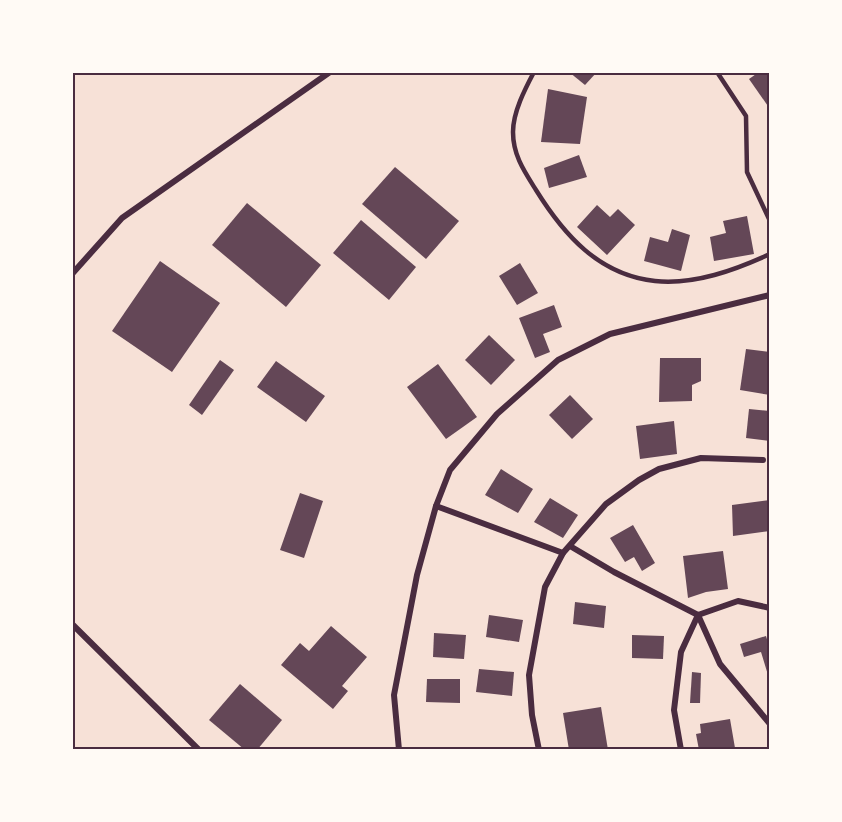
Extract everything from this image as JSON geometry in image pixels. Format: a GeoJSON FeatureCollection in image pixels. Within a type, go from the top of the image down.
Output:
{"type":"FeatureCollection","features":[{"type":"Feature","properties":{"kind":"street"},"geometry":{"type":"LineString","coordinates":[[72,274],[122,218],[330,72]]}},
{"type":"Feature","properties":{"kind":"street"},"geometry":{"type":"LineString","coordinates":[[399,750],[394,695],[417,575],[436,506],[450,470],[497,414],[558,360],[610,334],[770,295]]}},
{"type":"Feature","properties":{"kind":"street"},"geometry":{"type":"LineString","coordinates":[[539,750],[532,715],[529,675],[545,587],[563,553],[606,504],[639,480],[659,469],[701,458],[763,460]]}},
{"type":"Feature","properties":{"kind":"street"},"geometry":{"type":"LineString","coordinates":[[436,506],[563,553]]}},
{"type":"Feature","properties":{"kind":"street"},"geometry":{"type":"LineString","coordinates":[[570,546],[614,572],[698,615],[720,664],[770,724]]}},
{"type":"Feature","properties":{"kind":"street"},"geometry":{"type":"LineString","coordinates":[[681,750],[674,710],[681,652],[698,615],[738,601],[770,608]]}},
{"type":"Feature","properties":{"kind":"street"},"geometry":{"type":"LineString","coordinates":[[72,624],[199,750]]}},
{"type":"Feature","properties":{"kind":"lane"},"geometry":{"type":"LineString","coordinates":[[534,72],[514,119],[515,151],[519,163],[555,220],[582,249],[615,269],[634,276],[668,282],[697,279],[750,263],[770,254]]}},
{"type":"Feature","properties":{"kind":"lane"},"geometry":{"type":"LineString","coordinates":[[717,72],[746,116],[747,172],[770,221]]}},
{"type":"Feature","properties":{"kind":"building"},"geometry":{"type":"Polygon","coordinates":[[[569,72],[597,72],[585,85],[569,72]]]}},
{"type":"Feature","properties":{"kind":"building"},"geometry":{"type":"Polygon","coordinates":[[[759,72],[770,72],[770,109],[749,79],[759,72]]]}},
{"type":"Feature","properties":{"kind":"building"},"geometry":{"type":"Polygon","coordinates":[[[548,89],[587,97],[580,144],[541,142],[548,89]]]}},
{"type":"Feature","properties":{"kind":"building"},"geometry":{"type":"Polygon","coordinates":[[[579,155],[587,177],[549,188],[544,168],[579,155]]]}},
{"type":"Feature","properties":{"kind":"building"},"geometry":{"type":"Polygon","coordinates":[[[395,167],[459,221],[426,259],[362,204],[395,167]]]}},
{"type":"Feature","properties":{"kind":"building"},"geometry":{"type":"Polygon","coordinates":[[[247,203],[321,265],[286,307],[212,245],[247,203]]]}},
{"type":"Feature","properties":{"kind":"building"},"geometry":{"type":"Polygon","coordinates":[[[597,205],[610,217],[618,209],[635,225],[607,255],[577,227],[597,205]]]}},
{"type":"Feature","properties":{"kind":"building"},"geometry":{"type":"Polygon","coordinates":[[[747,216],[754,254],[714,261],[710,237],[726,233],[723,221],[747,216]]]}},
{"type":"Feature","properties":{"kind":"building"},"geometry":{"type":"Polygon","coordinates":[[[361,220],[416,267],[389,300],[333,253],[361,220]]]}},
{"type":"Feature","properties":{"kind":"building"},"geometry":{"type":"Polygon","coordinates":[[[672,229],[690,235],[681,271],[644,261],[650,237],[668,242],[672,229]]]}},
{"type":"Feature","properties":{"kind":"building"},"geometry":{"type":"Polygon","coordinates":[[[160,261],[220,303],[172,372],[112,331],[160,261]]]}},
{"type":"Feature","properties":{"kind":"building"},"geometry":{"type":"Polygon","coordinates":[[[520,263],[538,293],[517,305],[499,276],[520,263]]]}},
{"type":"Feature","properties":{"kind":"building"},"geometry":{"type":"Polygon","coordinates":[[[554,305],[562,327],[543,334],[550,352],[535,358],[519,318],[554,305]]]}},
{"type":"Feature","properties":{"kind":"building"},"geometry":{"type":"Polygon","coordinates":[[[489,335],[515,360],[491,385],[465,360],[489,335]]]}},
{"type":"Feature","properties":{"kind":"building"},"geometry":{"type":"Polygon","coordinates":[[[746,349],[770,352],[770,395],[740,390],[746,349]]]}},
{"type":"Feature","properties":{"kind":"building"},"geometry":{"type":"Polygon","coordinates":[[[660,358],[701,358],[701,381],[692,385],[692,401],[659,402],[660,358]]]}},
{"type":"Feature","properties":{"kind":"building"},"geometry":{"type":"Polygon","coordinates":[[[220,360],[234,370],[202,415],[189,405],[220,360]]]}},
{"type":"Feature","properties":{"kind":"building"},"geometry":{"type":"Polygon","coordinates":[[[276,361],[325,396],[306,422],[257,387],[276,361]]]}},
{"type":"Feature","properties":{"kind":"building"},"geometry":{"type":"Polygon","coordinates":[[[438,364],[477,417],[446,439],[407,387],[438,364]]]}},
{"type":"Feature","properties":{"kind":"building"},"geometry":{"type":"Polygon","coordinates":[[[570,395],[593,419],[572,439],[549,415],[570,395]]]}},
{"type":"Feature","properties":{"kind":"building"},"geometry":{"type":"Polygon","coordinates":[[[749,409],[770,411],[770,441],[746,438],[749,409]]]}},
{"type":"Feature","properties":{"kind":"building"},"geometry":{"type":"Polygon","coordinates":[[[674,421],[677,454],[640,459],[636,426],[674,421]]]}},
{"type":"Feature","properties":{"kind":"building"},"geometry":{"type":"Polygon","coordinates":[[[501,469],[533,489],[518,513],[485,495],[501,469]]]}},
{"type":"Feature","properties":{"kind":"building"},"geometry":{"type":"Polygon","coordinates":[[[300,493],[323,501],[304,558],[280,550],[300,493]]]}},
{"type":"Feature","properties":{"kind":"building"},"geometry":{"type":"Polygon","coordinates":[[[550,498],[578,515],[563,538],[534,522],[550,498]]]}},
{"type":"Feature","properties":{"kind":"building"},"geometry":{"type":"Polygon","coordinates":[[[770,500],[770,531],[733,536],[732,505],[770,500]]]}},
{"type":"Feature","properties":{"kind":"building"},"geometry":{"type":"Polygon","coordinates":[[[633,525],[655,563],[642,571],[634,557],[625,562],[610,538],[633,525]]]}},
{"type":"Feature","properties":{"kind":"building"},"geometry":{"type":"Polygon","coordinates":[[[723,551],[728,589],[706,592],[688,598],[683,556],[723,551]]]}},
{"type":"Feature","properties":{"kind":"building"},"geometry":{"type":"Polygon","coordinates":[[[575,602],[606,606],[604,628],[573,624],[575,602]]]}},
{"type":"Feature","properties":{"kind":"building"},"geometry":{"type":"Polygon","coordinates":[[[489,615],[523,620],[519,642],[486,637],[489,615]]]}},
{"type":"Feature","properties":{"kind":"building"},"geometry":{"type":"Polygon","coordinates":[[[331,626],[367,657],[342,686],[348,691],[333,709],[281,665],[300,643],[309,651],[331,626]]]}},
{"type":"Feature","properties":{"kind":"building"},"geometry":{"type":"Polygon","coordinates":[[[434,633],[466,635],[464,659],[433,657],[434,633]]]}},
{"type":"Feature","properties":{"kind":"building"},"geometry":{"type":"Polygon","coordinates":[[[632,635],[664,636],[663,659],[632,658],[632,635]]]}},
{"type":"Feature","properties":{"kind":"building"},"geometry":{"type":"Polygon","coordinates":[[[766,636],[770,649],[770,675],[768,675],[761,652],[744,657],[740,644],[766,636]]]}},
{"type":"Feature","properties":{"kind":"building"},"geometry":{"type":"Polygon","coordinates":[[[479,669],[514,672],[512,696],[476,692],[479,669]]]}},
{"type":"Feature","properties":{"kind":"building"},"geometry":{"type":"Polygon","coordinates":[[[692,672],[701,673],[700,703],[690,703],[692,672]]]}},
{"type":"Feature","properties":{"kind":"building"},"geometry":{"type":"Polygon","coordinates":[[[427,679],[460,679],[460,703],[426,702],[427,679]]]}},
{"type":"Feature","properties":{"kind":"building"},"geometry":{"type":"Polygon","coordinates":[[[240,684],[282,720],[257,750],[245,750],[209,720],[240,684]]]}},
{"type":"Feature","properties":{"kind":"building"},"geometry":{"type":"Polygon","coordinates":[[[601,707],[608,750],[569,750],[563,713],[601,707]]]}},
{"type":"Feature","properties":{"kind":"building"},"geometry":{"type":"Polygon","coordinates":[[[730,719],[735,748],[699,750],[696,734],[701,733],[700,724],[730,719]]]}}]}
